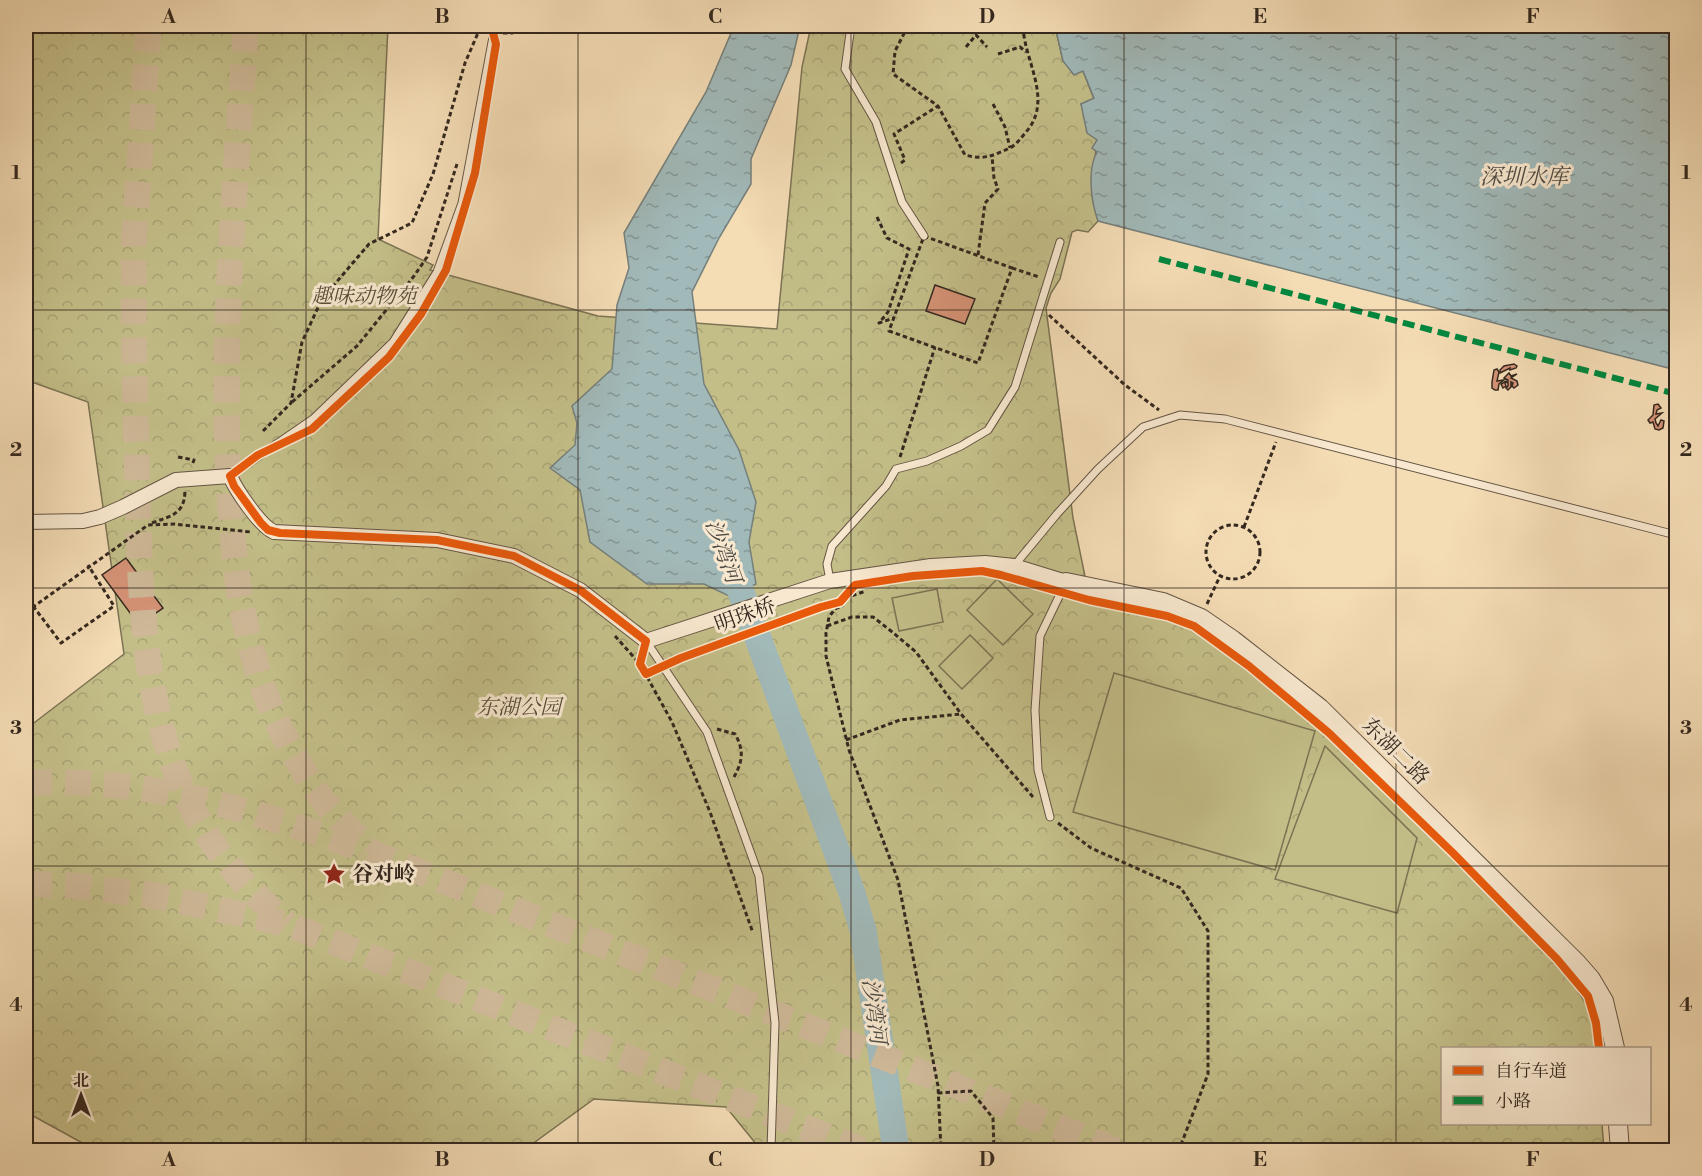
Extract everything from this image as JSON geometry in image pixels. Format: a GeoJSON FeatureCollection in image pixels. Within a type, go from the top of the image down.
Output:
{"type":"FeatureCollection","features":[{"type":"Feature","properties":{"kind":"street"},"geometry":{"type":"LineString","coordinates":[[26,522],[83,521],[100,517],[123,507],[176,480],[230,476],[234,486],[261,523],[274,532],[437,540],[514,556],[580,590],[646,641]]}},
{"type":"Feature","properties":{"kind":"street","name":"明珠桥"},"geometry":{"type":"LineString","coordinates":[[646,641],[830,581],[931,566],[985,563],[1014,566],[1066,582]]}},
{"type":"Feature","properties":{"kind":"street","name":"东湖二路"},"geometry":{"type":"LineString","coordinates":[[1066,582],[1163,602],[1201,618],[1320,708],[1591,979],[1604,1001],[1615,1047]]}},
{"type":"Feature","properties":{"kind":"street"},"geometry":{"type":"LineString","coordinates":[[1618,1125],[1620,1150]]}},
{"type":"Feature","properties":{"kind":"lane"},"geometry":{"type":"LineString","coordinates":[[851,26],[845,69],[876,122],[902,202],[924,236]]}},
{"type":"Feature","properties":{"kind":"lane"},"geometry":{"type":"LineString","coordinates":[[230,476],[313,419],[393,342],[437,272],[462,203],[495,28]]}},
{"type":"Feature","properties":{"kind":"lane"},"geometry":{"type":"LineString","coordinates":[[830,581],[827,564],[832,546],[886,486],[896,469],[927,461],[961,446],[988,430],[1015,387],[1060,242]]}},
{"type":"Feature","properties":{"kind":"lane"},"geometry":{"type":"LineString","coordinates":[[1014,566],[1057,513],[1098,469],[1143,427],[1180,415],[1225,420],[1677,535]]}},
{"type":"Feature","properties":{"kind":"lane"},"geometry":{"type":"LineString","coordinates":[[1050,817],[1038,770],[1035,710],[1040,636],[1066,582]]}},
{"type":"Feature","properties":{"kind":"lane"},"geometry":{"type":"LineString","coordinates":[[646,641],[706,729],[759,876],[775,1023],[771,1150]]}},
{"type":"Feature","properties":{"kind":"path"},"geometry":{"type":"LineString","coordinates":[[291,403],[302,342],[322,299],[369,244],[412,223],[433,174],[465,63],[481,26]]}},
{"type":"Feature","properties":{"kind":"path"},"geometry":{"type":"LineString","coordinates":[[495,28],[512,33],[530,26]]}},
{"type":"Feature","properties":{"kind":"path"},"geometry":{"type":"LineString","coordinates":[[908,26],[895,51],[893,74],[938,105],[966,155],[979,158],[992,156],[1015,145],[1035,122],[1039,103],[1034,70],[1027,54],[1023,26]]}},
{"type":"Feature","properties":{"kind":"path"},"geometry":{"type":"LineString","coordinates":[[966,47],[976,35],[987,47]]}},
{"type":"Feature","properties":{"kind":"path"},"geometry":{"type":"LineString","coordinates":[[998,54],[1020,47],[1027,54]]}},
{"type":"Feature","properties":{"kind":"path"},"geometry":{"type":"LineString","coordinates":[[993,104],[1005,127],[1010,148]]}},
{"type":"Feature","properties":{"kind":"path"},"geometry":{"type":"LineString","coordinates":[[905,160],[894,134],[938,105]]}},
{"type":"Feature","properties":{"kind":"path"},"geometry":{"type":"LineString","coordinates":[[978,255],[985,203],[998,189],[993,178],[992,156]]}},
{"type":"Feature","properties":{"kind":"path"},"geometry":{"type":"LineString","coordinates":[[264,431],[291,403],[357,346],[414,276],[427,257],[459,157]]}},
{"type":"Feature","properties":{"kind":"path"},"geometry":{"type":"LineString","coordinates":[[877,217],[887,238],[918,253]]}},
{"type":"Feature","properties":{"kind":"path"},"geometry":{"type":"LineString","coordinates":[[1012,268],[978,363],[889,332],[924,236],[1048,280]]}},
{"type":"Feature","properties":{"kind":"path"},"geometry":{"type":"LineString","coordinates":[[894,318],[879,323],[888,312],[909,249]]}},
{"type":"Feature","properties":{"kind":"path"},"geometry":{"type":"LineString","coordinates":[[1040,308],[1125,385],[1149,404],[1172,417]]}},
{"type":"Feature","properties":{"kind":"path"},"geometry":{"type":"LineString","coordinates":[[896,469],[935,347]]}},
{"type":"Feature","properties":{"kind":"path"},"geometry":{"type":"LineString","coordinates":[[1244,527],[1279,434]]}},
{"type":"Feature","properties":{"kind":"path"},"geometry":{"type":"LineString","coordinates":[[26,612],[88,565],[148,525],[176,513],[182,507],[186,479],[194,460],[178,457]]}},
{"type":"Feature","properties":{"kind":"path"},"geometry":{"type":"LineString","coordinates":[[148,525],[174,524],[251,532],[259,535]]}},
{"type":"Feature","properties":{"kind":"path"},"geometry":{"type":"LineString","coordinates":[[1224,526],[1244,527],[1257,539],[1259,547],[1257,563],[1245,576],[1237,578],[1221,576],[1215,572],[1207,560],[1206,545],[1209,538],[1224,526]]}},
{"type":"Feature","properties":{"kind":"path"},"geometry":{"type":"LineString","coordinates":[[33,606],[61,643],[114,606],[88,565]]}},
{"type":"Feature","properties":{"kind":"path"},"geometry":{"type":"LineString","coordinates":[[1201,618],[1221,576]]}},
{"type":"Feature","properties":{"kind":"path"},"geometry":{"type":"LineString","coordinates":[[868,582],[855,585],[850,589],[842,606],[835,609],[829,617],[826,656],[846,740],[898,880],[938,1093],[941,1150]]}},
{"type":"Feature","properties":{"kind":"path"},"geometry":{"type":"LineString","coordinates":[[831,604],[874,589]]}},
{"type":"Feature","properties":{"kind":"path"},"geometry":{"type":"LineString","coordinates":[[827,626],[852,617],[873,617],[916,652],[961,714],[1050,817],[1091,848],[1181,888],[1208,932],[1208,1074],[1179,1150]]}},
{"type":"Feature","properties":{"kind":"path"},"geometry":{"type":"LineString","coordinates":[[609,630],[640,664],[672,722],[710,812],[756,941]]}},
{"type":"Feature","properties":{"kind":"path"},"geometry":{"type":"LineString","coordinates":[[640,664],[646,641]]}},
{"type":"Feature","properties":{"kind":"path"},"geometry":{"type":"LineString","coordinates":[[646,674],[663,665]]}},
{"type":"Feature","properties":{"kind":"path"},"geometry":{"type":"LineString","coordinates":[[846,740],[900,720],[961,714]]}},
{"type":"Feature","properties":{"kind":"path"},"geometry":{"type":"LineString","coordinates":[[706,729],[717,729],[735,734],[742,746],[742,758],[728,788]]}},
{"type":"Feature","properties":{"kind":"path"},"geometry":{"type":"LineString","coordinates":[[938,1093],[971,1091],[993,1118],[994,1150]]}},
{"type":"Feature","properties":{"kind":"green space","name":"东湖公园"},"geometry":{"type":"Polygon","coordinates":[[[26,26],[388,26],[378,239],[433,265],[430,270],[598,316],[777,329],[802,67],[811,26],[1055,26],[1063,61],[1083,71],[1094,99],[1081,104],[1097,139],[1092,187],[1098,221],[1088,232],[1077,230],[1072,232],[1060,279],[1051,293],[1046,308],[1073,518],[1088,591],[1193,626],[1217,641],[1325,728],[1562,965],[1594,1017],[1597,1047],[1441,1047],[1441,1125],[1602,1125],[1604,1150],[757,1150],[757,1145],[726,1107],[594,1099],[524,1150],[95,1150],[26,1112],[26,729],[124,654],[88,402],[26,380],[26,26]]]}},
{"type":"Feature","properties":{"kind":"green space"},"geometry":{"type":"Polygon","coordinates":[[[997,579],[1033,614],[1003,645],[967,610],[997,579]]]}},
{"type":"Feature","properties":{"kind":"green space"},"geometry":{"type":"Polygon","coordinates":[[[937,589],[943,622],[899,631],[892,598],[937,589]]]}},
{"type":"Feature","properties":{"kind":"green space"},"geometry":{"type":"Polygon","coordinates":[[[970,635],[993,658],[962,689],[939,666],[970,635]]]}},
{"type":"Feature","properties":{"kind":"green space"},"geometry":{"type":"Polygon","coordinates":[[[1114,673],[1315,731],[1275,870],[1073,812],[1114,673]]]}},
{"type":"Feature","properties":{"kind":"green space"},"geometry":{"type":"Polygon","coordinates":[[[1325,746],[1417,838],[1397,913],[1275,879],[1325,746]]]}},
{"type":"Feature","properties":{"kind":"water"},"geometry":{"type":"Polygon","coordinates":[[[734,26],[800,26],[791,65],[751,159],[751,184],[719,238],[692,292],[704,384],[739,450],[756,502],[749,542],[756,584],[729,596],[704,584],[647,584],[590,542],[580,490],[550,468],[575,445],[577,423],[572,406],[612,369],[617,305],[629,268],[624,233],[706,92],[734,26]]]}},
{"type":"Feature","properties":{"kind":"water","name":"深圳水库"},"geometry":{"type":"Polygon","coordinates":[[[1055,26],[1676,26],[1676,370],[1098,221],[1091,186],[1092,168],[1097,152],[1092,148],[1097,140],[1087,133],[1081,104],[1094,98],[1083,71],[1074,75],[1063,61],[1055,26]]]}},
{"type":"Feature","properties":{"kind":"building"},"geometry":{"type":"Polygon","coordinates":[[[935,285],[975,299],[965,324],[926,311],[935,285]]]}},
{"type":"Feature","properties":{"kind":"building"},"geometry":{"type":"Polygon","coordinates":[[[1514,364],[1516,368],[1500,373],[1504,366],[1514,364]]]}},
{"type":"Feature","properties":{"kind":"building"},"geometry":{"type":"Polygon","coordinates":[[[1497,369],[1499,372],[1497,381],[1504,380],[1499,384],[1498,390],[1495,390],[1492,388],[1492,382],[1494,370],[1497,369]]]}},
{"type":"Feature","properties":{"kind":"building"},"geometry":{"type":"Polygon","coordinates":[[[1509,373],[1511,376],[1517,374],[1511,378],[1517,381],[1518,385],[1514,388],[1511,382],[1508,390],[1506,388],[1508,382],[1503,388],[1501,384],[1508,380],[1504,378],[1509,373]]]}},
{"type":"Feature","properties":{"kind":"building"},"geometry":{"type":"Polygon","coordinates":[[[1658,404],[1661,408],[1656,414],[1662,413],[1655,419],[1656,423],[1658,426],[1661,420],[1664,421],[1663,428],[1659,430],[1655,429],[1653,422],[1650,423],[1648,420],[1653,415],[1654,405],[1658,404]]]}},
{"type":"Feature","properties":{"kind":"building"},"geometry":{"type":"Polygon","coordinates":[[[1676,404],[1676,434],[1674,434],[1672,430],[1676,404]]]}},
{"type":"Feature","properties":{"kind":"building"},"geometry":{"type":"Polygon","coordinates":[[[126,558],[163,608],[139,625],[102,575],[126,558]]]}},
{"type":"Feature","properties":{"kind":"waterway","name":"沙湾河"},"geometry":{"type":"LineString","coordinates":[[728,557],[852,893],[863,930],[896,1150]]}},
{"type":"Feature","properties":{"kind":"tunnel"},"geometry":{"type":"LineString","coordinates":[[149,26],[134,238],[139,550],[149,663],[164,737],[176,773],[196,817],[236,874],[287,924]]}},
{"type":"Feature","properties":{"kind":"tunnel"},"geometry":{"type":"LineString","coordinates":[[246,26],[228,303],[228,469],[235,563],[245,624],[273,713],[307,777],[323,800],[369,848]]}},
{"type":"Feature","properties":{"kind":"tunnel"},"geometry":{"type":"LineString","coordinates":[[26,783],[71,782],[159,791],[246,811],[331,838],[1116,1150]]}},
{"type":"Feature","properties":{"kind":"tunnel"},"geometry":{"type":"LineString","coordinates":[[26,884],[68,885],[151,895],[287,924],[862,1150]]}},
{"type":"Feature","properties":{"kind":"marked path"},"geometry":{"type":"LineString","coordinates":[[1159,259],[1676,394]]}},
{"type":"Feature","properties":{"kind":"cycle path"},"geometry":{"type":"LineString","coordinates":[[498,26],[493,33],[496,44],[475,173],[446,270],[421,314],[389,357],[312,429],[258,455],[230,476],[234,486],[268,530],[280,533],[437,540],[514,556],[580,590],[646,641],[640,664],[646,674],[681,658],[840,602],[855,585],[913,576],[982,571],[1089,600],[1167,616],[1194,626],[1249,666],[1329,733],[1453,853],[1557,959],[1588,996],[1596,1023],[1599,1047]]}},
{"type":"Feature","properties":{"kind":"place","name":"谷对岭"},"geometry":{"type":"Point","coordinates":[334,874]}},
{"type":"Feature","properties":{"kind":"park label","name":"趣味动物苑"},"geometry":{"type":"Point","coordinates":[364,296]}}]}
